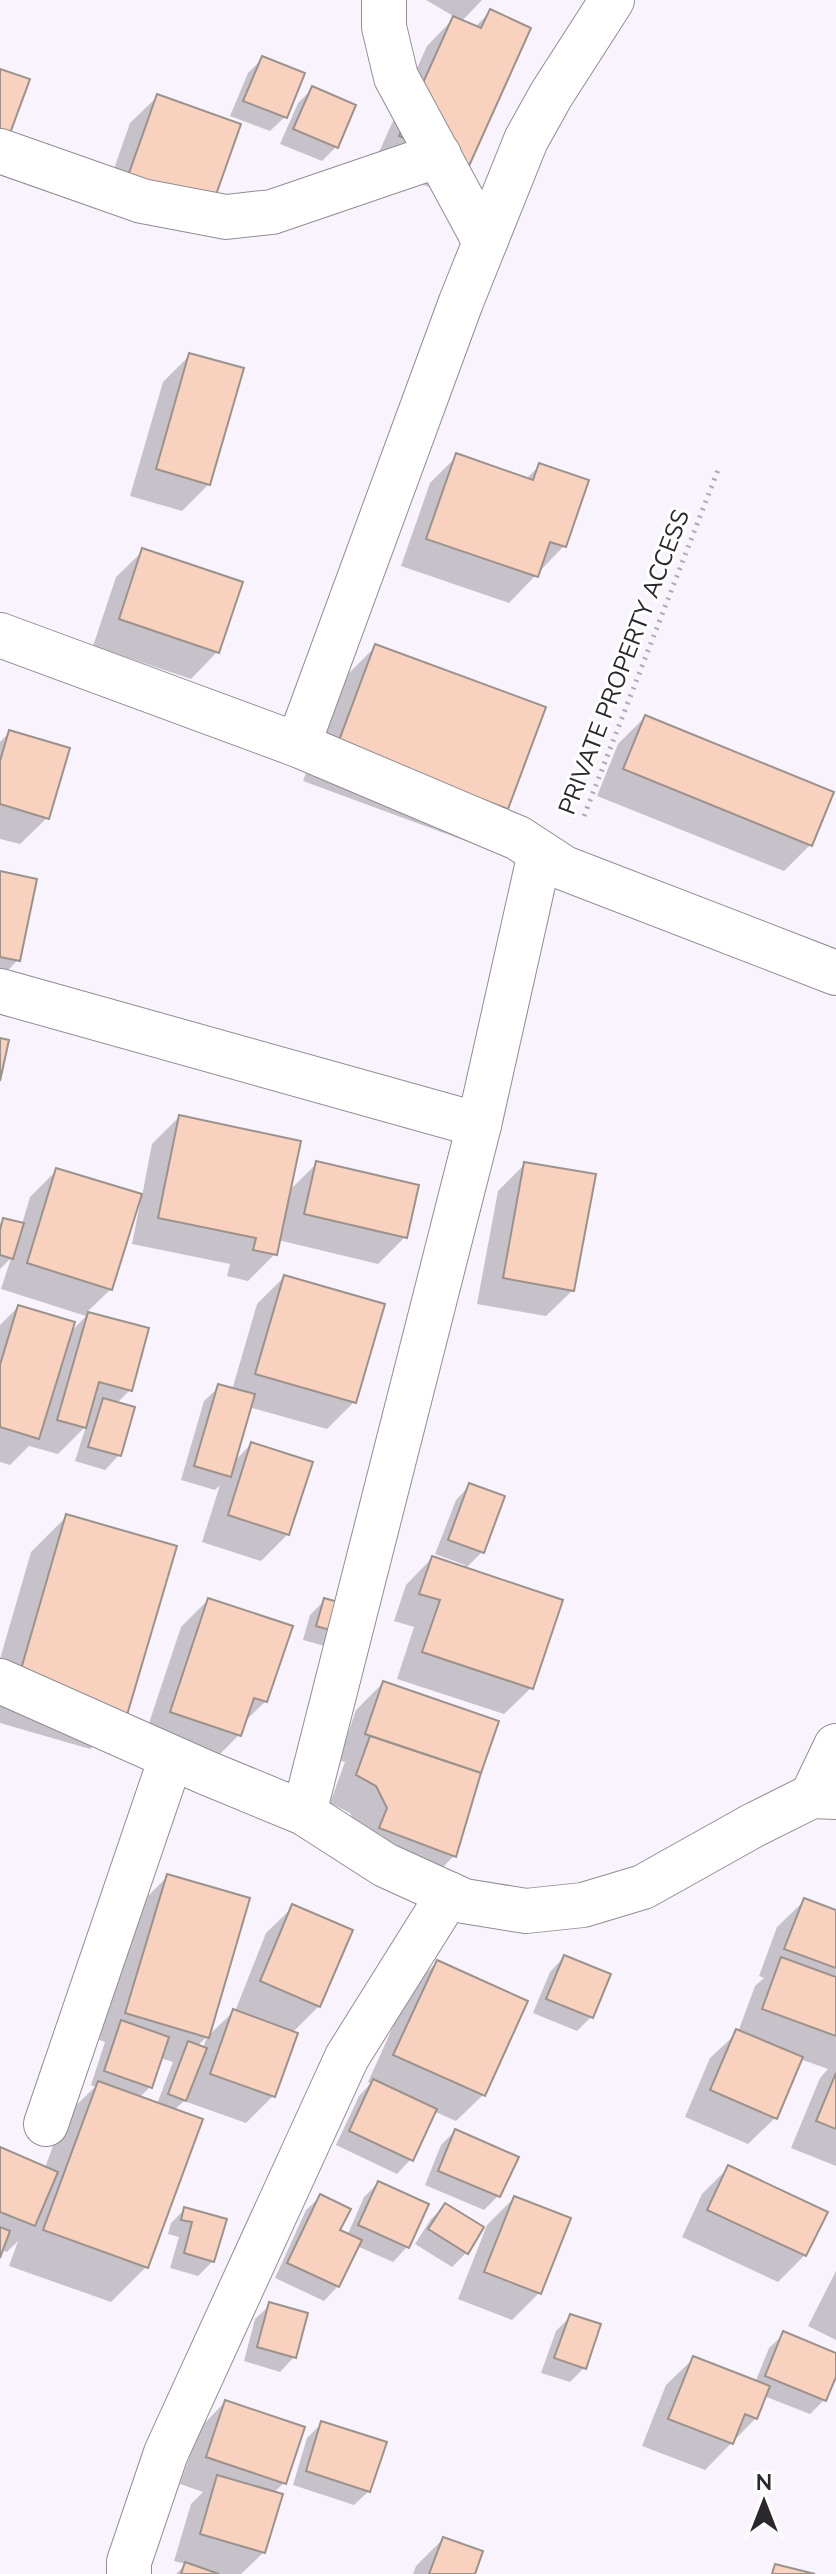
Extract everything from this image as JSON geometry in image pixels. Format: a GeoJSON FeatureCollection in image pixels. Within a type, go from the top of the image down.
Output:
{"type":"FeatureCollection","features":[{"type":"Feature","properties":{"kind":"street"},"geometry":{"type":"LineString","coordinates":[[384,0],[384,27],[396,77],[485,242]]}},
{"type":"Feature","properties":{"kind":"street"},"geometry":{"type":"LineString","coordinates":[[298,745],[526,140],[612,0]]}},
{"type":"Feature","properties":{"kind":"street"},"geometry":{"type":"LineString","coordinates":[[0,151],[142,201],[226,217],[272,212],[439,155]]}},
{"type":"Feature","properties":{"kind":"street"},"geometry":{"type":"LineString","coordinates":[[0,635],[298,745],[518,838],[552,860],[836,973]]}},
{"type":"Feature","properties":{"kind":"street"},"geometry":{"type":"LineString","coordinates":[[304,1813],[479,1125],[552,860]]}},
{"type":"Feature","properties":{"kind":"street"},"geometry":{"type":"LineString","coordinates":[[0,991],[479,1125]]}},
{"type":"Feature","properties":{"kind":"street"},"geometry":{"type":"LineString","coordinates":[[0,1681],[171,1758],[304,1813],[385,1865],[464,1901],[526,1911],[583,1905],[643,1887],[752,1826],[824,1797],[836,1746]]}},
{"type":"Feature","properties":{"kind":"street"},"geometry":{"type":"LineString","coordinates":[[46,2124],[171,1758]]}},
{"type":"Feature","properties":{"kind":"street"},"geometry":{"type":"LineString","coordinates":[[129,2574],[129,2562],[166,2453],[347,2057],[449,1894]]}},
{"type":"Feature","properties":{"kind":"path","name":"PRIVATE PROPERTY ACCESS"},"geometry":{"type":"LineString","coordinates":[[552,860],[718,470]]}},
{"type":"Feature","properties":{"kind":"building"},"geometry":{"type":"Polygon","coordinates":[[[490,9],[531,28],[469,166],[399,136],[453,16],[481,28],[490,9]]]}},
{"type":"Feature","properties":{"kind":"building"},"geometry":{"type":"Polygon","coordinates":[[[262,56],[305,73],[287,118],[243,101],[262,56]]]}},
{"type":"Feature","properties":{"kind":"building"},"geometry":{"type":"Polygon","coordinates":[[[0,69],[30,79],[9,136],[0,133],[0,69]]]}},
{"type":"Feature","properties":{"kind":"building"},"geometry":{"type":"Polygon","coordinates":[[[312,86],[356,105],[338,148],[293,129],[312,86]]]}},
{"type":"Feature","properties":{"kind":"building"},"geometry":{"type":"Polygon","coordinates":[[[157,94],[241,124],[212,206],[128,176],[157,94]]]}},
{"type":"Feature","properties":{"kind":"building"},"geometry":{"type":"Polygon","coordinates":[[[189,353],[244,368],[210,485],[156,469],[189,353]]]}},
{"type":"Feature","properties":{"kind":"building"},"geometry":{"type":"Polygon","coordinates":[[[456,453],[533,480],[539,463],[589,480],[566,547],[550,542],[538,577],[426,539],[456,453]]]}},
{"type":"Feature","properties":{"kind":"building"},"geometry":{"type":"Polygon","coordinates":[[[142,548],[243,582],[219,653],[119,619],[142,548]]]}},
{"type":"Feature","properties":{"kind":"building"},"geometry":{"type":"Polygon","coordinates":[[[375,644],[546,707],[508,809],[337,746],[375,644]]]}},
{"type":"Feature","properties":{"kind":"building"},"geometry":{"type":"Polygon","coordinates":[[[645,715],[834,792],[812,846],[623,769],[645,715]]]}},
{"type":"Feature","properties":{"kind":"building"},"geometry":{"type":"Polygon","coordinates":[[[9,730],[70,748],[49,819],[0,804],[0,761],[9,730]]]}},
{"type":"Feature","properties":{"kind":"building"},"geometry":{"type":"Polygon","coordinates":[[[0,871],[37,879],[20,961],[0,957],[0,871]]]}},
{"type":"Feature","properties":{"kind":"building"},"geometry":{"type":"Polygon","coordinates":[[[0,1038],[9,1040],[0,1081],[0,1038]]]}},
{"type":"Feature","properties":{"kind":"building"},"geometry":{"type":"Polygon","coordinates":[[[179,1115],[301,1141],[277,1255],[253,1250],[256,1238],[158,1218],[179,1115]]]}},
{"type":"Feature","properties":{"kind":"building"},"geometry":{"type":"Polygon","coordinates":[[[316,1161],[419,1185],[407,1238],[304,1214],[316,1161]]]}},
{"type":"Feature","properties":{"kind":"building"},"geometry":{"type":"Polygon","coordinates":[[[524,1162],[596,1174],[574,1291],[503,1278],[524,1162]]]}},
{"type":"Feature","properties":{"kind":"building"},"geometry":{"type":"Polygon","coordinates":[[[56,1168],[142,1194],[112,1290],[27,1263],[56,1168]]]}},
{"type":"Feature","properties":{"kind":"building"},"geometry":{"type":"Polygon","coordinates":[[[3,1218],[24,1223],[13,1259],[0,1255],[3,1218]]]}},
{"type":"Feature","properties":{"kind":"building"},"geometry":{"type":"Polygon","coordinates":[[[284,1275],[385,1304],[356,1403],[255,1374],[284,1275]]]}},
{"type":"Feature","properties":{"kind":"building"},"geometry":{"type":"Polygon","coordinates":[[[18,1305],[75,1322],[39,1439],[0,1427],[0,1365],[18,1305]]]}},
{"type":"Feature","properties":{"kind":"building"},"geometry":{"type":"Polygon","coordinates":[[[88,1312],[149,1328],[132,1391],[99,1382],[86,1428],[57,1420],[88,1312]]]}},
{"type":"Feature","properties":{"kind":"building"},"geometry":{"type":"Polygon","coordinates":[[[218,1384],[255,1394],[231,1477],[194,1466],[218,1384]]]}},
{"type":"Feature","properties":{"kind":"building"},"geometry":{"type":"Polygon","coordinates":[[[103,1398],[135,1407],[121,1456],[88,1447],[103,1398]]]}},
{"type":"Feature","properties":{"kind":"building"},"geometry":{"type":"Polygon","coordinates":[[[251,1442],[313,1462],[289,1535],[228,1515],[251,1442]]]}},
{"type":"Feature","properties":{"kind":"building"},"geometry":{"type":"Polygon","coordinates":[[[469,1483],[505,1496],[484,1553],[448,1540],[469,1483]]]}},
{"type":"Feature","properties":{"kind":"building"},"geometry":{"type":"Polygon","coordinates":[[[66,1514],[177,1546],[127,1715],[17,1683],[66,1514]]]}},
{"type":"Feature","properties":{"kind":"building"},"geometry":{"type":"Polygon","coordinates":[[[432,1556],[563,1600],[533,1689],[422,1652],[440,1600],[419,1594],[432,1556]]]}},
{"type":"Feature","properties":{"kind":"building"},"geometry":{"type":"Polygon","coordinates":[[[208,1598],[293,1626],[267,1702],[254,1698],[241,1736],[170,1712],[208,1598]]]}},
{"type":"Feature","properties":{"kind":"building"},"geometry":{"type":"Polygon","coordinates":[[[324,1598],[352,1606],[344,1634],[316,1626],[324,1598]]]}},
{"type":"Feature","properties":{"kind":"building"},"geometry":{"type":"Polygon","coordinates":[[[383,1681],[499,1721],[481,1773],[365,1734],[383,1681]]]}},
{"type":"Feature","properties":{"kind":"building"},"geometry":{"type":"Polygon","coordinates":[[[370,1736],[481,1773],[456,1857],[379,1828],[387,1808],[376,1786],[356,1775],[370,1736]]]}},
{"type":"Feature","properties":{"kind":"building"},"geometry":{"type":"Polygon","coordinates":[[[167,1874],[250,1898],[209,2038],[125,2013],[167,1874]]]}},
{"type":"Feature","properties":{"kind":"building"},"geometry":{"type":"Polygon","coordinates":[[[804,1898],[836,1910],[836,1968],[784,1949],[804,1898]]]}},
{"type":"Feature","properties":{"kind":"building"},"geometry":{"type":"Polygon","coordinates":[[[292,1904],[353,1930],[320,2007],[260,1981],[292,1904]]]}},
{"type":"Feature","properties":{"kind":"building"},"geometry":{"type":"Polygon","coordinates":[[[564,1955],[611,1974],[593,2018],[546,1999],[564,1955]]]}},
{"type":"Feature","properties":{"kind":"building"},"geometry":{"type":"Polygon","coordinates":[[[781,1957],[836,1977],[836,2036],[762,2009],[781,1957]]]}},
{"type":"Feature","properties":{"kind":"building"},"geometry":{"type":"Polygon","coordinates":[[[437,1960],[528,2001],[485,2096],[393,2055],[437,1960]]]}},
{"type":"Feature","properties":{"kind":"building"},"geometry":{"type":"Polygon","coordinates":[[[233,2009],[298,2033],[275,2097],[210,2074],[233,2009]]]}},
{"type":"Feature","properties":{"kind":"building"},"geometry":{"type":"Polygon","coordinates":[[[121,2020],[169,2037],[152,2088],[104,2071],[121,2020]]]}},
{"type":"Feature","properties":{"kind":"building"},"geometry":{"type":"Polygon","coordinates":[[[736,2029],[803,2057],[777,2119],[710,2090],[736,2029]]]}},
{"type":"Feature","properties":{"kind":"building"},"geometry":{"type":"Polygon","coordinates":[[[188,2041],[207,2048],[186,2101],[168,2094],[188,2041]]]}},
{"type":"Feature","properties":{"kind":"building"},"geometry":{"type":"Polygon","coordinates":[[[836,2073],[836,2129],[816,2121],[836,2073]]]}},
{"type":"Feature","properties":{"kind":"building"},"geometry":{"type":"Polygon","coordinates":[[[373,2079],[437,2109],[413,2161],[349,2131],[373,2079]]]}},
{"type":"Feature","properties":{"kind":"building"},"geometry":{"type":"Polygon","coordinates":[[[98,2081],[203,2119],[148,2268],[43,2230],[98,2081]]]}},
{"type":"Feature","properties":{"kind":"building"},"geometry":{"type":"Polygon","coordinates":[[[455,2129],[519,2157],[500,2197],[438,2171],[455,2129]]]}},
{"type":"Feature","properties":{"kind":"building"},"geometry":{"type":"Polygon","coordinates":[[[0,2147],[58,2172],[35,2226],[0,2212],[0,2147]]]}},
{"type":"Feature","properties":{"kind":"building"},"geometry":{"type":"Polygon","coordinates":[[[728,2165],[828,2212],[806,2256],[707,2210],[728,2165]]]}},
{"type":"Feature","properties":{"kind":"building"},"geometry":{"type":"Polygon","coordinates":[[[378,2181],[429,2204],[409,2248],[358,2225],[378,2181]]]}},
{"type":"Feature","properties":{"kind":"building"},"geometry":{"type":"Polygon","coordinates":[[[320,2194],[351,2209],[340,2230],[362,2240],[339,2287],[287,2263],[320,2194]]]}},
{"type":"Feature","properties":{"kind":"building"},"geometry":{"type":"Polygon","coordinates":[[[514,2196],[571,2218],[541,2294],[484,2272],[514,2196]]]}},
{"type":"Feature","properties":{"kind":"building"},"geometry":{"type":"Polygon","coordinates":[[[445,2203],[484,2227],[468,2254],[428,2229],[445,2203]]]}},
{"type":"Feature","properties":{"kind":"building"},"geometry":{"type":"Polygon","coordinates":[[[184,2207],[227,2219],[214,2262],[184,2253],[192,2222],[181,2220],[184,2207]]]}},
{"type":"Feature","properties":{"kind":"building"},"geometry":{"type":"Polygon","coordinates":[[[0,2227],[10,2231],[0,2258],[0,2227]]]}},
{"type":"Feature","properties":{"kind":"building"},"geometry":{"type":"Polygon","coordinates":[[[269,2302],[308,2313],[296,2358],[257,2347],[269,2302]]]}},
{"type":"Feature","properties":{"kind":"building"},"geometry":{"type":"Polygon","coordinates":[[[570,2314],[601,2324],[586,2369],[554,2358],[570,2314]]]}},
{"type":"Feature","properties":{"kind":"building"},"geometry":{"type":"Polygon","coordinates":[[[783,2331],[836,2353],[836,2377],[826,2401],[765,2376],[783,2331]]]}},
{"type":"Feature","properties":{"kind":"building"},"geometry":{"type":"Polygon","coordinates":[[[693,2356],[770,2386],[757,2419],[745,2414],[733,2444],[668,2419],[693,2356]]]}},
{"type":"Feature","properties":{"kind":"building"},"geometry":{"type":"Polygon","coordinates":[[[225,2400],[305,2427],[286,2484],[206,2457],[225,2400]]]}},
{"type":"Feature","properties":{"kind":"building"},"geometry":{"type":"Polygon","coordinates":[[[321,2421],[387,2442],[370,2492],[306,2471],[321,2421]]]}},
{"type":"Feature","properties":{"kind":"building"},"geometry":{"type":"Polygon","coordinates":[[[217,2475],[283,2494],[265,2553],[200,2534],[217,2475]]]}},
{"type":"Feature","properties":{"kind":"building"},"geometry":{"type":"Polygon","coordinates":[[[443,2537],[483,2551],[475,2574],[429,2574],[443,2537]]]}},
{"type":"Feature","properties":{"kind":"building"},"geometry":{"type":"Polygon","coordinates":[[[185,2562],[219,2574],[181,2574],[185,2562]]]}},
{"type":"Feature","properties":{"kind":"building"},"geometry":{"type":"Polygon","coordinates":[[[775,2564],[815,2574],[772,2574],[775,2564]]]}}]}
